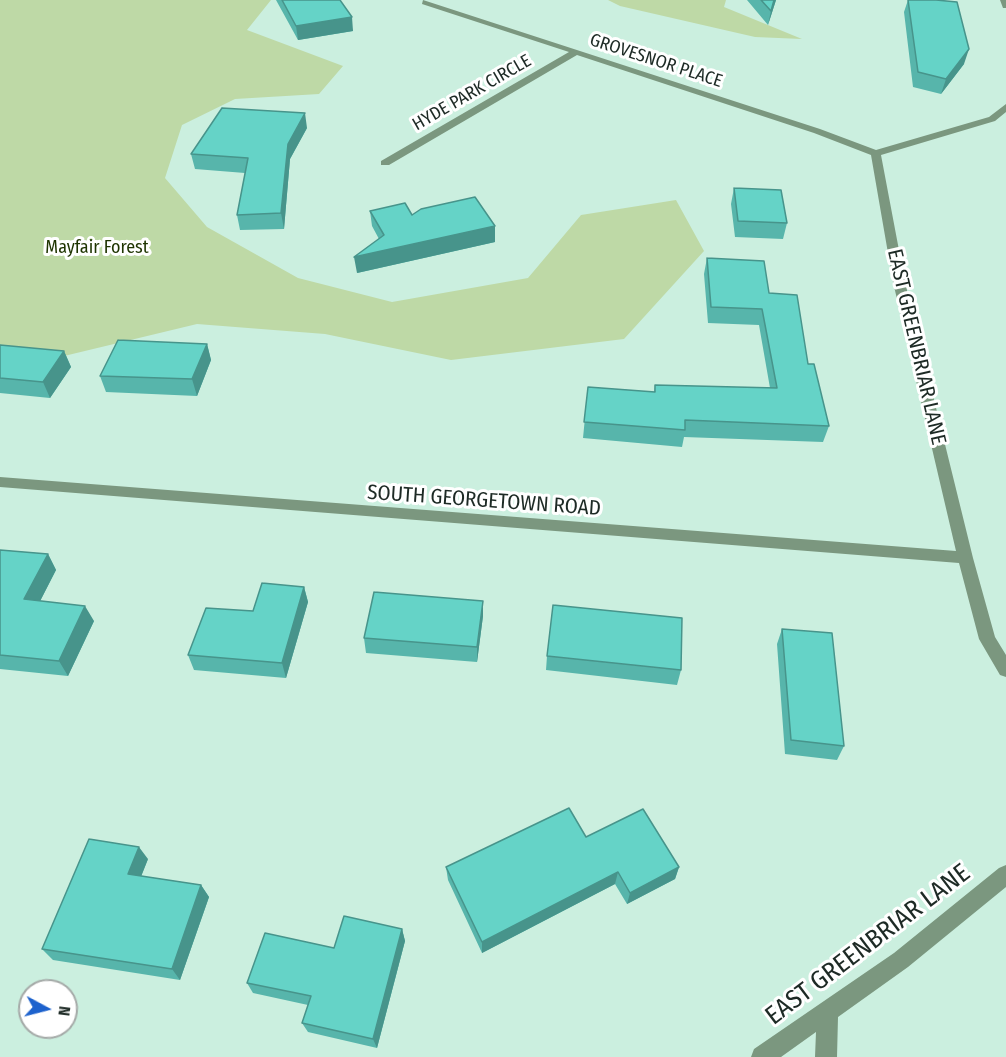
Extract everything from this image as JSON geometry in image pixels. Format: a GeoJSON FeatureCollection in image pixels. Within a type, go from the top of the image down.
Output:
{"type":"FeatureCollection","features":[{"type":"Feature","properties":{"kind":"street"},"geometry":{"type":"LineString","coordinates":[[1004,0],[1006,6]]}},
{"type":"Feature","properties":{"kind":"street","name":"GROVESNOR PLACE"},"geometry":{"type":"LineString","coordinates":[[425,2],[876,153]]}},
{"type":"Feature","properties":{"kind":"street","name":"HYDE PARK CIRCLE"},"geometry":{"type":"LineString","coordinates":[[385,164],[576,52]]}},
{"type":"Feature","properties":{"kind":"street"},"geometry":{"type":"LineString","coordinates":[[876,153],[992,119],[1006,107]]}},
{"type":"Feature","properties":{"kind":"street","name":"EAST GREENBRIAR LANE"},"geometry":{"type":"LineString","coordinates":[[876,153],[899,282],[965,558],[987,639],[1006,670]]}},
{"type":"Feature","properties":{"kind":"street","name":"SOUTH GEORGETOWN ROAD"},"geometry":{"type":"LineString","coordinates":[[0,482],[965,558]]}},
{"type":"Feature","properties":{"kind":"street","name":"EAST GREENBRIAR LANE"},"geometry":{"type":"LineString","coordinates":[[762,1057],[901,960],[1006,875]]}},
{"type":"Feature","properties":{"kind":"street"},"geometry":{"type":"LineString","coordinates":[[826,1012],[826,1057]]}},
{"type":"Feature","properties":{"kind":"green space","name":"Mayfair Forest"},"geometry":{"type":"Polygon","coordinates":[[[0,0],[271,0],[247,30],[343,66],[319,94],[235,99],[182,125],[165,178],[207,227],[298,278],[392,302],[528,278],[581,215],[676,200],[704,251],[624,339],[451,360],[325,334],[197,324],[35,363],[0,384],[0,0]]]}},
{"type":"Feature","properties":{"kind":"green space"},"geometry":{"type":"Polygon","coordinates":[[[608,0],[726,0],[724,7],[802,39],[755,37],[620,6],[608,0]]]}},
{"type":"Feature","properties":{"kind":"building"},"geometry":{"type":"Polygon","coordinates":[[[282,0],[340,0],[352,17],[296,26],[282,0]]]}},
{"type":"Feature","properties":{"kind":"building"},"geometry":{"type":"Polygon","coordinates":[[[761,0],[774,0],[771,11],[761,0]]]}},
{"type":"Feature","properties":{"kind":"building"},"geometry":{"type":"Polygon","coordinates":[[[908,0],[957,2],[969,49],[946,79],[918,72],[908,0]]]}},
{"type":"Feature","properties":{"kind":"building"},"geometry":{"type":"Polygon","coordinates":[[[222,108],[305,113],[288,144],[281,213],[237,215],[248,158],[191,154],[222,108]]]}},
{"type":"Feature","properties":{"kind":"building"},"geometry":{"type":"Polygon","coordinates":[[[734,188],[781,190],[787,223],[738,221],[734,188]]]}},
{"type":"Feature","properties":{"kind":"building"},"geometry":{"type":"Polygon","coordinates":[[[475,197],[495,226],[354,257],[384,235],[370,211],[405,203],[412,215],[421,209],[475,197]]]}},
{"type":"Feature","properties":{"kind":"building"},"geometry":{"type":"Polygon","coordinates":[[[707,258],[764,261],[769,293],[797,295],[808,364],[814,364],[829,426],[685,420],[685,430],[584,422],[588,387],[655,392],[655,385],[777,388],[762,309],[711,307],[707,258]]]}},
{"type":"Feature","properties":{"kind":"building"},"geometry":{"type":"Polygon","coordinates":[[[118,340],[207,344],[192,379],[100,376],[118,340]]]}},
{"type":"Feature","properties":{"kind":"building"},"geometry":{"type":"Polygon","coordinates":[[[0,345],[64,351],[43,382],[0,378],[0,345]]]}},
{"type":"Feature","properties":{"kind":"building"},"geometry":{"type":"Polygon","coordinates":[[[0,550],[48,554],[24,599],[85,606],[59,661],[0,655],[0,550]]]}},
{"type":"Feature","properties":{"kind":"building"},"geometry":{"type":"Polygon","coordinates":[[[262,583],[304,587],[282,663],[188,655],[206,608],[253,611],[262,583]]]}},
{"type":"Feature","properties":{"kind":"building"},"geometry":{"type":"Polygon","coordinates":[[[374,592],[483,601],[477,647],[364,638],[374,592]]]}},
{"type":"Feature","properties":{"kind":"building"},"geometry":{"type":"Polygon","coordinates":[[[553,605],[682,618],[681,670],[547,656],[553,605]]]}},
{"type":"Feature","properties":{"kind":"building"},"geometry":{"type":"Polygon","coordinates":[[[782,629],[832,633],[844,746],[791,740],[782,629]]]}},
{"type":"Feature","properties":{"kind":"building"},"geometry":{"type":"Polygon","coordinates":[[[569,808],[586,837],[643,809],[679,867],[630,893],[618,872],[482,942],[446,867],[569,808]]]}},
{"type":"Feature","properties":{"kind":"building"},"geometry":{"type":"Polygon","coordinates":[[[89,839],[139,847],[128,874],[201,885],[172,969],[42,949],[89,839]]]}},
{"type":"Feature","properties":{"kind":"building"},"geometry":{"type":"Polygon","coordinates":[[[344,916],[402,929],[373,1039],[302,1023],[311,996],[247,983],[265,933],[334,948],[344,916]]]}}]}
